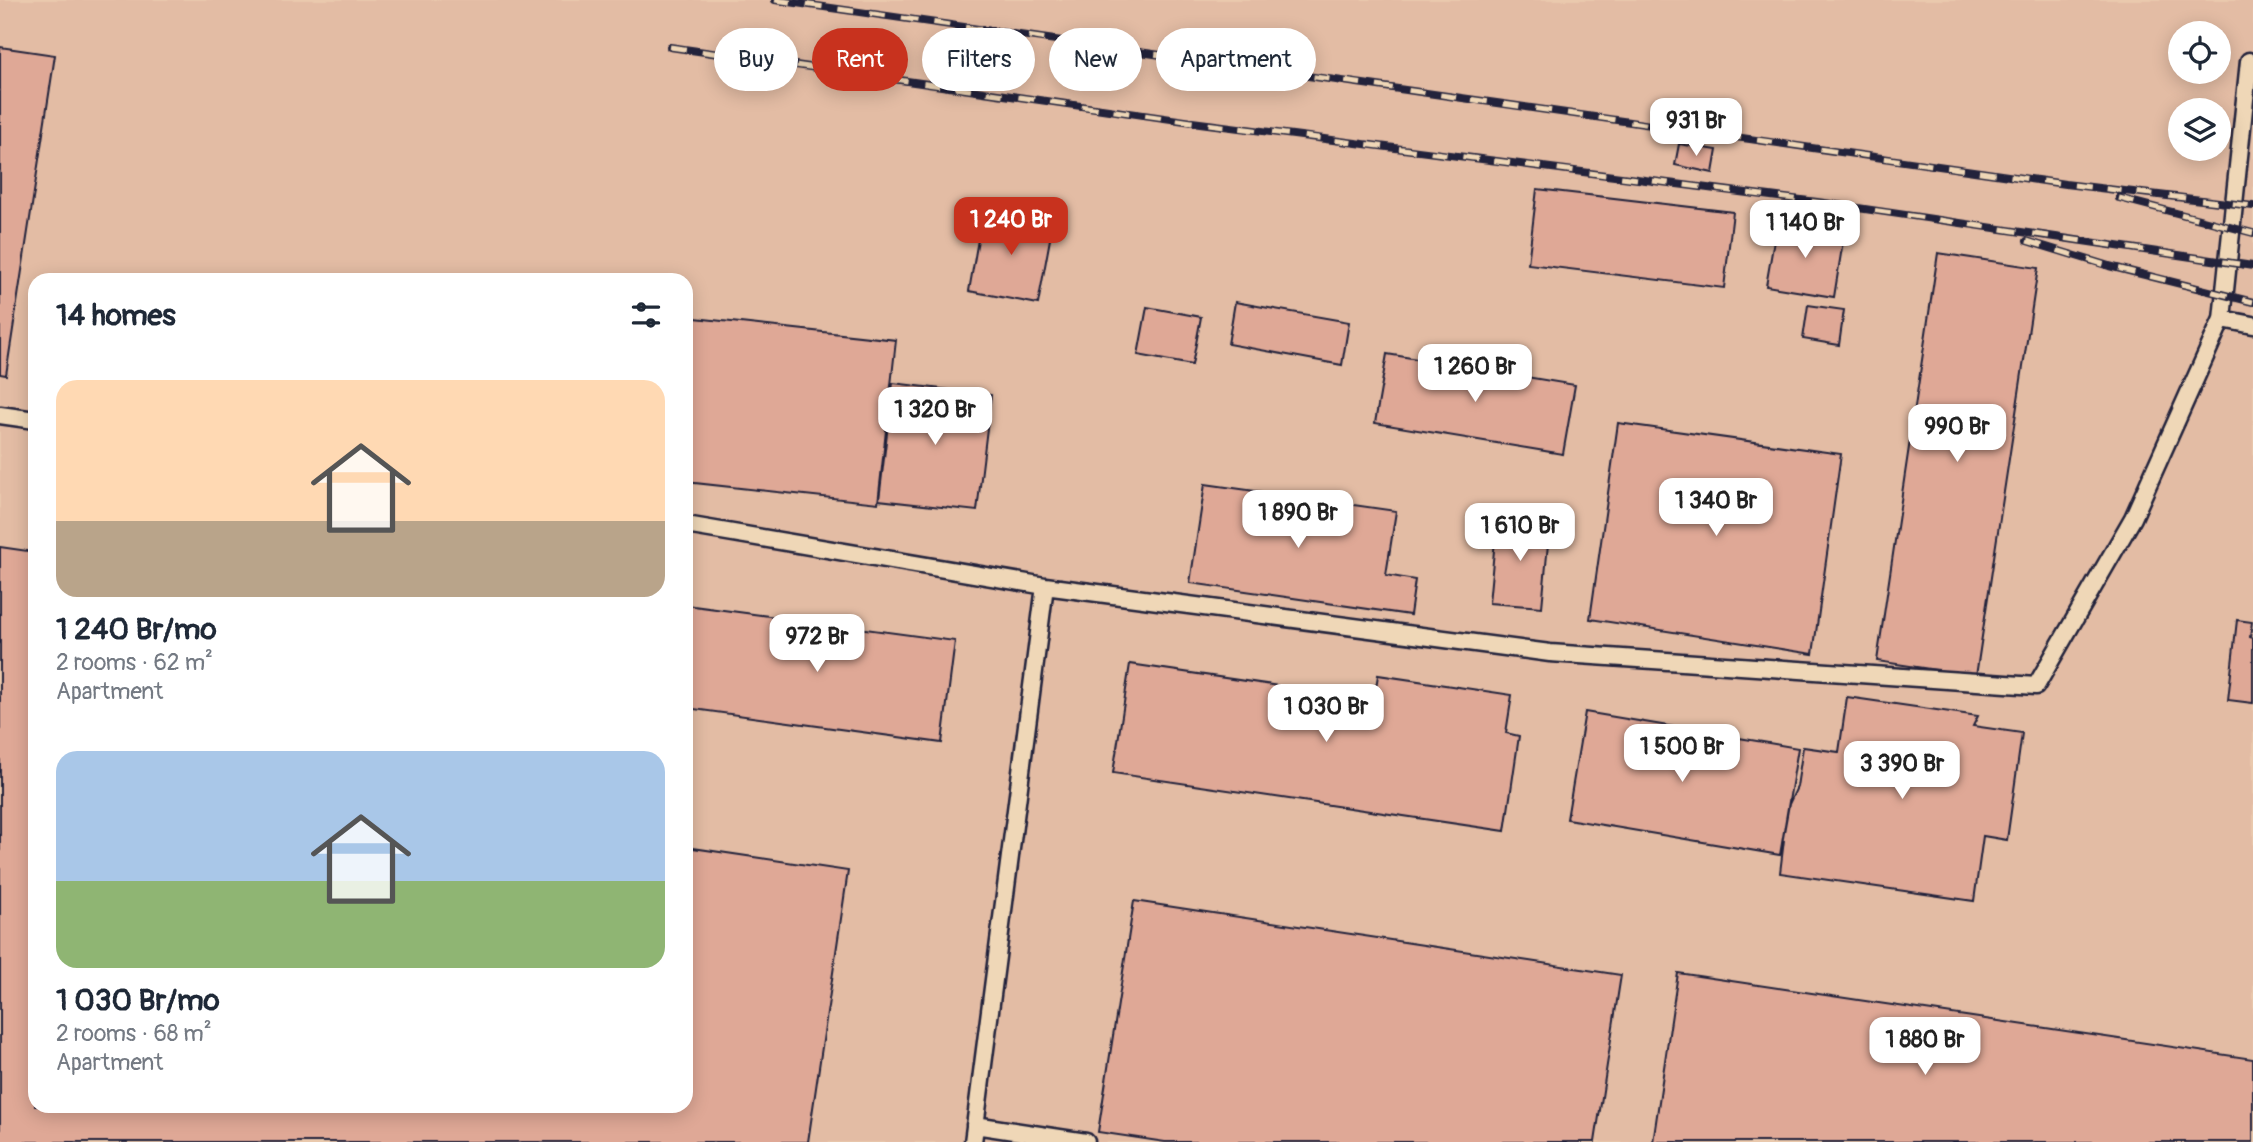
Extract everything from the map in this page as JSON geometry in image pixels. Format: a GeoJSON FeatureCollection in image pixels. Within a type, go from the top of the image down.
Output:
{"type":"FeatureCollection","features":[{"type":"Feature","properties":{"kind":"lane"},"geometry":{"type":"LineString","coordinates":[[693,526],[1045,586],[1549,653],[2036,686],[2133,518],[2222,319],[2249,61]]}},
{"type":"Feature","properties":{"kind":"lane"},"geometry":{"type":"LineString","coordinates":[[2222,319],[2253,325]]}},
{"type":"Feature","properties":{"kind":"lane"},"geometry":{"type":"LineString","coordinates":[[0,415],[28,420]]}},
{"type":"Feature","properties":{"kind":"lane"},"geometry":{"type":"LineString","coordinates":[[973,1142],[1045,586]]}},
{"type":"Feature","properties":{"kind":"lane"},"geometry":{"type":"LineString","coordinates":[[975,1125],[1086,1142]]}},
{"type":"Feature","properties":{"kind":"shaded area"},"geometry":{"type":"Polygon","coordinates":[[[0,0],[2253,0],[2253,1142],[0,1142],[0,0]]]}},
{"type":"Feature","properties":{"kind":"building"},"geometry":{"type":"Polygon","coordinates":[[[0,47],[55,55],[6,375],[0,374],[0,47]]]}},
{"type":"Feature","properties":{"kind":"building"},"geometry":{"type":"Polygon","coordinates":[[[1679,144],[1717,150],[1713,173],[1675,165],[1679,144]]]}},
{"type":"Feature","properties":{"kind":"building"},"geometry":{"type":"Polygon","coordinates":[[[1537,189],[1733,212],[1724,288],[1528,264],[1537,189]]]}},
{"type":"Feature","properties":{"kind":"building"},"geometry":{"type":"Polygon","coordinates":[[[983,211],[1053,223],[1038,304],[969,291],[983,211]]]}},
{"type":"Feature","properties":{"kind":"building"},"geometry":{"type":"Polygon","coordinates":[[[1777,223],[1844,235],[1834,297],[1766,286],[1777,223]]]}},
{"type":"Feature","properties":{"kind":"building"},"geometry":{"type":"Polygon","coordinates":[[[1938,253],[2038,268],[1976,676],[1877,661],[1938,253]]]}},
{"type":"Feature","properties":{"kind":"building"},"geometry":{"type":"Polygon","coordinates":[[[1235,302],[1349,322],[1342,365],[1228,344],[1235,302]]]}},
{"type":"Feature","properties":{"kind":"building"},"geometry":{"type":"Polygon","coordinates":[[[1808,305],[1844,310],[1839,345],[1803,339],[1808,305]]]}},
{"type":"Feature","properties":{"kind":"building"},"geometry":{"type":"Polygon","coordinates":[[[1147,307],[1201,317],[1192,365],[1138,355],[1147,307]]]}},
{"type":"Feature","properties":{"kind":"building"},"geometry":{"type":"Polygon","coordinates":[[[693,318],[896,340],[878,503],[693,483],[693,318]]]}},
{"type":"Feature","properties":{"kind":"building"},"geometry":{"type":"Polygon","coordinates":[[[1387,354],[1575,385],[1563,454],[1375,423],[1387,354]]]}},
{"type":"Feature","properties":{"kind":"building"},"geometry":{"type":"Polygon","coordinates":[[[893,383],[991,395],[977,511],[879,500],[893,383]]]}},
{"type":"Feature","properties":{"kind":"building"},"geometry":{"type":"Polygon","coordinates":[[[1618,423],[1841,454],[1813,654],[1590,619],[1618,423]]]}},
{"type":"Feature","properties":{"kind":"building"},"geometry":{"type":"Polygon","coordinates":[[[1205,484],[1396,511],[1386,575],[1415,580],[1410,615],[1190,583],[1205,484]]]}},
{"type":"Feature","properties":{"kind":"building"},"geometry":{"type":"Polygon","coordinates":[[[1497,519],[1550,523],[1542,607],[1489,603],[1497,519]]]}},
{"type":"Feature","properties":{"kind":"building"},"geometry":{"type":"Polygon","coordinates":[[[0,547],[28,551],[28,1113],[693,1113],[693,848],[848,871],[808,1142],[0,1142],[0,547]]]}},
{"type":"Feature","properties":{"kind":"building"},"geometry":{"type":"Polygon","coordinates":[[[693,606],[955,641],[942,743],[693,709],[693,606]]]}},
{"type":"Feature","properties":{"kind":"building"},"geometry":{"type":"Polygon","coordinates":[[[2237,620],[2252,622],[2250,637],[2253,638],[2253,703],[2228,700],[2237,620]]]}},
{"type":"Feature","properties":{"kind":"building"},"geometry":{"type":"Polygon","coordinates":[[[1130,664],[1374,700],[1378,675],[1512,695],[1506,733],[1519,736],[1505,831],[1113,773],[1130,664]]]}},
{"type":"Feature","properties":{"kind":"building"},"geometry":{"type":"Polygon","coordinates":[[[1847,697],[1978,716],[1973,726],[2022,733],[2007,840],[1983,836],[1974,901],[1780,873],[1784,840],[1780,855],[1789,804],[1797,787],[1803,747],[1839,752],[1847,697]]]}},
{"type":"Feature","properties":{"kind":"building"},"geometry":{"type":"Polygon","coordinates":[[[1585,712],[1798,748],[1780,855],[1567,819],[1585,712]]]}},
{"type":"Feature","properties":{"kind":"building"},"geometry":{"type":"Polygon","coordinates":[[[1134,901],[1621,975],[1595,1142],[1165,1142],[1098,1132],[1134,901]]]}},
{"type":"Feature","properties":{"kind":"building"},"geometry":{"type":"Polygon","coordinates":[[[1678,973],[2253,1059],[2253,1142],[1653,1142],[1678,973]]]}},
{"type":"Feature","properties":{"kind":"railway"},"geometry":{"type":"LineString","coordinates":[[775,0],[2065,184],[2253,206]]}},
{"type":"Feature","properties":{"kind":"railway"},"geometry":{"type":"LineString","coordinates":[[670,47],[1192,122],[1817,202],[2253,266]]}},
{"type":"Feature","properties":{"kind":"railway"},"geometry":{"type":"LineString","coordinates":[[2119,198],[2253,233]]}},
{"type":"Feature","properties":{"kind":"railway"},"geometry":{"type":"LineString","coordinates":[[2027,241],[2109,266],[2253,302]]}}]}
